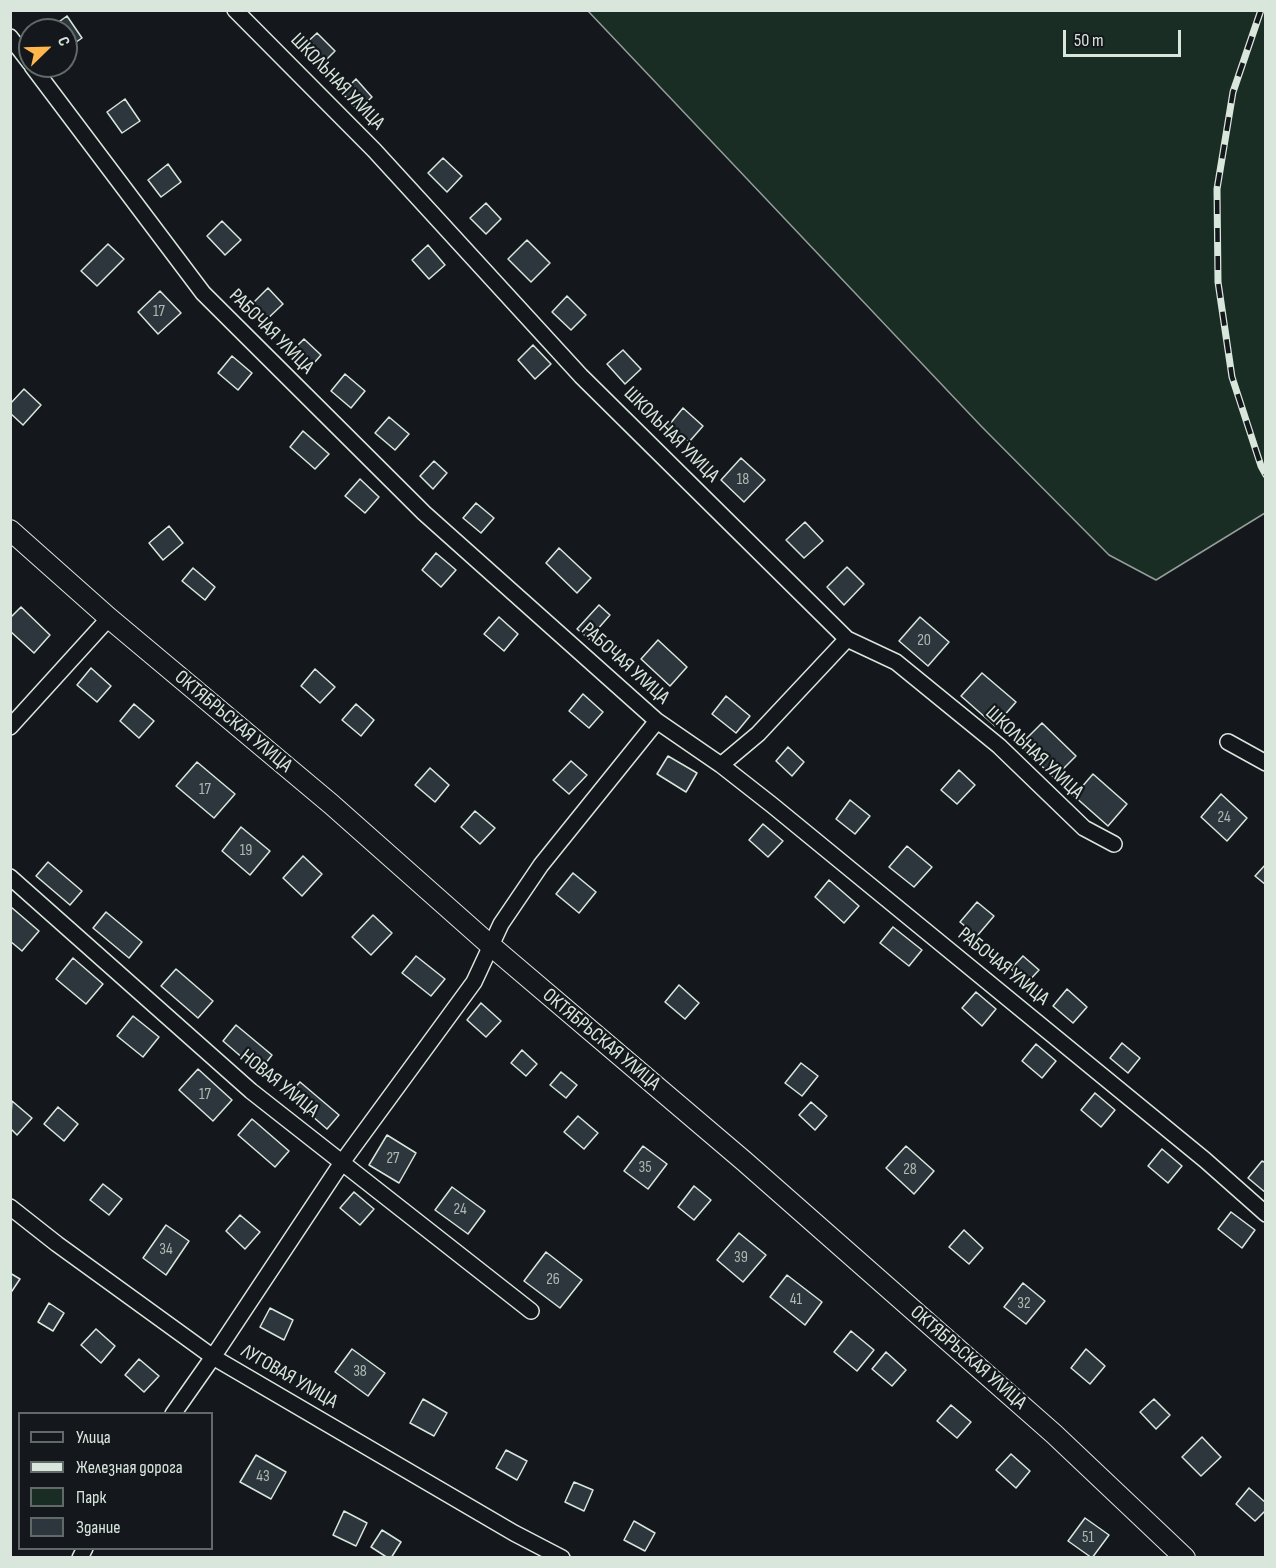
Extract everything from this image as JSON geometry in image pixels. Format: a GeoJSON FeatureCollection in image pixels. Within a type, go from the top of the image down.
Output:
{"type":"FeatureCollection","features":[{"type":"Feature","properties":{"kind":"street","name":"ШКОЛЬНАЯ УЛИЦА"},"geometry":{"type":"LineString","coordinates":[[235,10],[374,150],[581,376],[847,639],[896,662],[999,746],[1084,828],[1114,844]]}},
{"type":"Feature","properties":{"kind":"street","name":"РАБОЧАЯ УЛИЦА"},"geometry":{"type":"LineString","coordinates":[[42,78],[203,293],[424,513],[657,721],[721,765],[772,805],[1205,1160],[1266,1214]]}},
{"type":"Feature","properties":{"kind":"street","name":"ОКТЯБРЬСКАЯ УЛИЦА"},"geometry":{"type":"LineString","coordinates":[[10,530],[744,1161],[1046,1426],[1185,1557]]}},
{"type":"Feature","properties":{"kind":"street"},"geometry":{"type":"LineString","coordinates":[[10,728],[110,618]]}},
{"type":"Feature","properties":{"kind":"street"},"geometry":{"type":"LineString","coordinates":[[721,765],[758,734],[847,639]]}},
{"type":"Feature","properties":{"kind":"street"},"geometry":{"type":"LineString","coordinates":[[174,1412],[213,1357],[343,1161],[474,982],[501,924],[541,865],[657,721]]}},
{"type":"Feature","properties":{"kind":"street"},"geometry":{"type":"LineString","coordinates":[[1228,742],[1266,763]]}},
{"type":"Feature","properties":{"kind":"street","name":"НОВАЯ УЛИЦА"},"geometry":{"type":"LineString","coordinates":[[10,877],[251,1091],[531,1311]]}},
{"type":"Feature","properties":{"kind":"street","name":"ЛУГОВАЯ УЛИЦА"},"geometry":{"type":"LineString","coordinates":[[10,1207],[57,1244],[213,1357],[514,1533],[562,1557]]}},
{"type":"Feature","properties":{"kind":"green space"},"geometry":{"type":"Polygon","coordinates":[[[588,11],[1265,11],[1265,513],[1156,580],[1109,555],[981,426],[588,11]]]}},
{"type":"Feature","properties":{"kind":"building"},"geometry":{"type":"Polygon","coordinates":[[[317,33],[335,51],[319,67],[301,48],[317,33]]]}},
{"type":"Feature","properties":{"kind":"building"},"geometry":{"type":"Polygon","coordinates":[[[356,79],[372,97],[358,110],[342,93],[356,79]]]}},
{"type":"Feature","properties":{"kind":"building"},"geometry":{"type":"Polygon","coordinates":[[[125,99],[140,121],[122,133],[107,112],[125,99]]]}},
{"type":"Feature","properties":{"kind":"building"},"geometry":{"type":"Polygon","coordinates":[[[443,158],[462,176],[447,192],[428,173],[443,158]]]}},
{"type":"Feature","properties":{"kind":"building"},"geometry":{"type":"Polygon","coordinates":[[[168,164],[181,182],[161,197],[148,180],[168,164]]]}},
{"type":"Feature","properties":{"kind":"building"},"geometry":{"type":"Polygon","coordinates":[[[486,203],[501,219],[486,234],[470,218],[486,203]]]}},
{"type":"Feature","properties":{"kind":"building"},"geometry":{"type":"Polygon","coordinates":[[[222,221],[241,240],[225,255],[207,236],[222,221]]]}},
{"type":"Feature","properties":{"kind":"building"},"geometry":{"type":"Polygon","coordinates":[[[527,240],[550,263],[531,282],[508,259],[527,240]]]}},
{"type":"Feature","properties":{"kind":"building"},"geometry":{"type":"Polygon","coordinates":[[[108,244],[124,259],[97,286],[81,271],[108,244]]]}},
{"type":"Feature","properties":{"kind":"building"},"geometry":{"type":"Polygon","coordinates":[[[428,245],[445,265],[429,279],[412,260],[428,245]]]}},
{"type":"Feature","properties":{"kind":"building"},"geometry":{"type":"Polygon","coordinates":[[[268,288],[283,304],[264,322],[249,307],[268,288]]]}},
{"type":"Feature","properties":{"kind":"building"},"geometry":{"type":"Polygon","coordinates":[[[160,291],[181,313],[158,334],[138,312],[160,291]]]}},
{"type":"Feature","properties":{"kind":"building"},"geometry":{"type":"Polygon","coordinates":[[[567,296],[586,315],[571,330],[552,312],[567,296]]]}},
{"type":"Feature","properties":{"kind":"building"},"geometry":{"type":"Polygon","coordinates":[[[304,339],[321,355],[308,370],[290,353],[304,339]]]}},
{"type":"Feature","properties":{"kind":"building"},"geometry":{"type":"Polygon","coordinates":[[[533,345],[551,364],[535,379],[518,360],[533,345]]]}},
{"type":"Feature","properties":{"kind":"building"},"geometry":{"type":"Polygon","coordinates":[[[623,350],[641,369],[625,384],[607,364],[623,350]]]}},
{"type":"Feature","properties":{"kind":"building"},"geometry":{"type":"Polygon","coordinates":[[[232,356],[252,373],[238,390],[218,373],[232,356]]]}},
{"type":"Feature","properties":{"kind":"building"},"geometry":{"type":"Polygon","coordinates":[[[345,374],[365,391],[351,408],[331,391],[345,374]]]}},
{"type":"Feature","properties":{"kind":"building"},"geometry":{"type":"Polygon","coordinates":[[[24,389],[41,405],[23,425],[10,413],[10,404],[24,389]]]}},
{"type":"Feature","properties":{"kind":"building"},"geometry":{"type":"Polygon","coordinates":[[[683,408],[703,426],[689,442],[669,425],[683,408]]]}},
{"type":"Feature","properties":{"kind":"building"},"geometry":{"type":"Polygon","coordinates":[[[389,417],[409,434],[395,450],[375,433],[389,417]]]}},
{"type":"Feature","properties":{"kind":"building"},"geometry":{"type":"Polygon","coordinates":[[[303,431],[329,454],[315,469],[290,447],[303,431]]]}},
{"type":"Feature","properties":{"kind":"building"},"geometry":{"type":"Polygon","coordinates":[[[741,458],[765,480],[744,502],[721,480],[741,458]]]}},
{"type":"Feature","properties":{"kind":"building"},"geometry":{"type":"Polygon","coordinates":[[[434,461],[447,473],[433,489],[420,476],[434,461]]]}},
{"type":"Feature","properties":{"kind":"building"},"geometry":{"type":"Polygon","coordinates":[[[360,479],[379,497],[365,513],[345,496],[360,479]]]}},
{"type":"Feature","properties":{"kind":"building"},"geometry":{"type":"Polygon","coordinates":[[[476,503],[494,518],[481,533],[463,518],[476,503]]]}},
{"type":"Feature","properties":{"kind":"building"},"geometry":{"type":"Polygon","coordinates":[[[805,522],[823,541],[804,558],[786,540],[805,522]]]}},
{"type":"Feature","properties":{"kind":"building"},"geometry":{"type":"Polygon","coordinates":[[[169,526],[183,543],[163,560],[149,543],[169,526]]]}},
{"type":"Feature","properties":{"kind":"building"},"geometry":{"type":"Polygon","coordinates":[[[559,548],[591,578],[577,593],[546,563],[559,548]]]}},
{"type":"Feature","properties":{"kind":"building"},"geometry":{"type":"Polygon","coordinates":[[[436,553],[456,570],[441,587],[422,570],[436,553]]]}},
{"type":"Feature","properties":{"kind":"building"},"geometry":{"type":"Polygon","coordinates":[[[847,567],[864,584],[844,605],[827,587],[847,567]]]}},
{"type":"Feature","properties":{"kind":"building"},"geometry":{"type":"Polygon","coordinates":[[[193,568],[215,587],[205,600],[182,581],[193,568]]]}},
{"type":"Feature","properties":{"kind":"building"},"geometry":{"type":"Polygon","coordinates":[[[599,605],[610,615],[589,639],[577,629],[599,605]]]}},
{"type":"Feature","properties":{"kind":"building"},"geometry":{"type":"Polygon","coordinates":[[[21,607],[50,635],[34,653],[10,631],[10,618],[21,607]]]}},
{"type":"Feature","properties":{"kind":"building"},"geometry":{"type":"Polygon","coordinates":[[[499,617],[518,634],[504,651],[484,634],[499,617]]]}},
{"type":"Feature","properties":{"kind":"building"},"geometry":{"type":"Polygon","coordinates":[[[920,617],[949,642],[928,666],[899,641],[920,617]]]}},
{"type":"Feature","properties":{"kind":"building"},"geometry":{"type":"Polygon","coordinates":[[[658,640],[687,667],[670,686],[641,659],[658,640]]]}},
{"type":"Feature","properties":{"kind":"building"},"geometry":{"type":"Polygon","coordinates":[[[91,668],[111,686],[97,702],[77,685],[91,668]]]}},
{"type":"Feature","properties":{"kind":"building"},"geometry":{"type":"Polygon","coordinates":[[[315,669],[335,687],[320,703],[301,686],[315,669]]]}},
{"type":"Feature","properties":{"kind":"building"},"geometry":{"type":"Polygon","coordinates":[[[982,673],[1016,702],[995,726],[961,696],[982,673]]]}},
{"type":"Feature","properties":{"kind":"building"},"geometry":{"type":"Polygon","coordinates":[[[583,694],[603,712],[589,728],[569,711],[583,694]]]}},
{"type":"Feature","properties":{"kind":"building"},"geometry":{"type":"Polygon","coordinates":[[[726,696],[750,716],[736,733],[712,714],[726,696]]]}},
{"type":"Feature","properties":{"kind":"building"},"geometry":{"type":"Polygon","coordinates":[[[134,704],[154,721],[139,738],[120,721],[134,704]]]}},
{"type":"Feature","properties":{"kind":"building"},"geometry":{"type":"Polygon","coordinates":[[[356,704],[374,720],[361,736],[342,720],[356,704]]]}},
{"type":"Feature","properties":{"kind":"building"},"geometry":{"type":"Polygon","coordinates":[[[1042,723],[1076,756],[1054,778],[1020,745],[1042,723]]]}},
{"type":"Feature","properties":{"kind":"building"},"geometry":{"type":"Polygon","coordinates":[[[788,747],[804,762],[792,776],[776,761],[788,747]]]}},
{"type":"Feature","properties":{"kind":"building"},"geometry":{"type":"Polygon","coordinates":[[[668,756],[697,773],[686,792],[657,774],[668,756]]]}},
{"type":"Feature","properties":{"kind":"building"},"geometry":{"type":"Polygon","coordinates":[[[571,761],[587,775],[569,794],[553,780],[571,761]]]}},
{"type":"Feature","properties":{"kind":"building"},"geometry":{"type":"Polygon","coordinates":[[[197,762],[235,794],[214,818],[176,786],[197,762]]]}},
{"type":"Feature","properties":{"kind":"building"},"geometry":{"type":"Polygon","coordinates":[[[430,768],[449,785],[435,802],[415,785],[430,768]]]}},
{"type":"Feature","properties":{"kind":"building"},"geometry":{"type":"Polygon","coordinates":[[[959,770],[975,785],[957,804],[941,790],[959,770]]]}},
{"type":"Feature","properties":{"kind":"building"},"geometry":{"type":"Polygon","coordinates":[[[1093,774],[1127,804],[1108,826],[1074,796],[1093,774]]]}},
{"type":"Feature","properties":{"kind":"building"},"geometry":{"type":"Polygon","coordinates":[[[1221,794],[1247,818],[1227,841],[1201,817],[1221,794]]]}},
{"type":"Feature","properties":{"kind":"building"},"geometry":{"type":"Polygon","coordinates":[[[850,800],[870,816],[855,834],[836,819],[850,800]]]}},
{"type":"Feature","properties":{"kind":"building"},"geometry":{"type":"Polygon","coordinates":[[[475,811],[495,828],[480,844],[461,827],[475,811]]]}},
{"type":"Feature","properties":{"kind":"building"},"geometry":{"type":"Polygon","coordinates":[[[763,824],[783,841],[768,857],[749,840],[763,824]]]}},
{"type":"Feature","properties":{"kind":"building"},"geometry":{"type":"Polygon","coordinates":[[[241,827],[270,851],[250,875],[222,851],[241,827]]]}},
{"type":"Feature","properties":{"kind":"building"},"geometry":{"type":"Polygon","coordinates":[[[907,846],[932,867],[914,887],[889,867],[907,846]]]}},
{"type":"Feature","properties":{"kind":"building"},"geometry":{"type":"Polygon","coordinates":[[[303,856],[322,874],[302,896],[283,878],[303,856]]]}},
{"type":"Feature","properties":{"kind":"building"},"geometry":{"type":"Polygon","coordinates":[[[48,862],[82,891],[70,905],[36,876],[48,862]]]}},
{"type":"Feature","properties":{"kind":"building"},"geometry":{"type":"Polygon","coordinates":[[[1266,864],[1266,885],[1255,876],[1266,864]]]}},
{"type":"Feature","properties":{"kind":"building"},"geometry":{"type":"Polygon","coordinates":[[[573,873],[596,892],[579,913],[556,894],[573,873]]]}},
{"type":"Feature","properties":{"kind":"building"},"geometry":{"type":"Polygon","coordinates":[[[829,880],[859,906],[844,923],[815,897],[829,880]]]}},
{"type":"Feature","properties":{"kind":"building"},"geometry":{"type":"Polygon","coordinates":[[[977,902],[994,916],[977,936],[960,922],[977,902]]]}},
{"type":"Feature","properties":{"kind":"building"},"geometry":{"type":"Polygon","coordinates":[[[11,907],[39,931],[22,951],[10,941],[11,907]]]}},
{"type":"Feature","properties":{"kind":"building"},"geometry":{"type":"Polygon","coordinates":[[[106,912],[142,942],[129,958],[93,928],[106,912]]]}},
{"type":"Feature","properties":{"kind":"building"},"geometry":{"type":"Polygon","coordinates":[[[373,915],[392,933],[371,955],[352,937],[373,915]]]}},
{"type":"Feature","properties":{"kind":"building"},"geometry":{"type":"Polygon","coordinates":[[[893,927],[922,950],[909,966],[880,943],[893,927]]]}},
{"type":"Feature","properties":{"kind":"building"},"geometry":{"type":"Polygon","coordinates":[[[416,956],[445,979],[431,996],[402,973],[416,956]]]}},
{"type":"Feature","properties":{"kind":"building"},"geometry":{"type":"Polygon","coordinates":[[[1023,956],[1039,970],[1027,983],[1011,969],[1023,956]]]}},
{"type":"Feature","properties":{"kind":"building"},"geometry":{"type":"Polygon","coordinates":[[[73,958],[103,984],[86,1004],[56,979],[73,958]]]}},
{"type":"Feature","properties":{"kind":"building"},"geometry":{"type":"Polygon","coordinates":[[[176,969],[213,1001],[198,1018],[161,986],[176,969]]]}},
{"type":"Feature","properties":{"kind":"building"},"geometry":{"type":"Polygon","coordinates":[[[679,985],[699,1003],[685,1019],[665,1002],[679,985]]]}},
{"type":"Feature","properties":{"kind":"building"},"geometry":{"type":"Polygon","coordinates":[[[1067,989],[1087,1007],[1073,1023],[1053,1006],[1067,989]]]}},
{"type":"Feature","properties":{"kind":"building"},"geometry":{"type":"Polygon","coordinates":[[[976,992],[996,1009],[982,1026],[962,1008],[976,992]]]}},
{"type":"Feature","properties":{"kind":"building"},"geometry":{"type":"Polygon","coordinates":[[[481,1003],[501,1021],[486,1037],[467,1020],[481,1003]]]}},
{"type":"Feature","properties":{"kind":"building"},"geometry":{"type":"Polygon","coordinates":[[[133,1016],[159,1037],[143,1057],[117,1036],[133,1016]]]}},
{"type":"Feature","properties":{"kind":"building"},"geometry":{"type":"Polygon","coordinates":[[[236,1025],[272,1055],[259,1072],[223,1041],[236,1025]]]}},
{"type":"Feature","properties":{"kind":"building"},"geometry":{"type":"Polygon","coordinates":[[[1122,1043],[1140,1058],[1128,1073],[1110,1058],[1122,1043]]]}},
{"type":"Feature","properties":{"kind":"building"},"geometry":{"type":"Polygon","coordinates":[[[1036,1044],[1056,1061],[1042,1078],[1022,1061],[1036,1044]]]}},
{"type":"Feature","properties":{"kind":"building"},"geometry":{"type":"Polygon","coordinates":[[[522,1050],[537,1064],[526,1076],[511,1063],[522,1050]]]}},
{"type":"Feature","properties":{"kind":"building"},"geometry":{"type":"Polygon","coordinates":[[[801,1063],[818,1076],[802,1096],[785,1083],[801,1063]]]}},
{"type":"Feature","properties":{"kind":"building"},"geometry":{"type":"Polygon","coordinates":[[[198,1069],[232,1100],[213,1121],[179,1090],[198,1069]]]}},
{"type":"Feature","properties":{"kind":"building"},"geometry":{"type":"Polygon","coordinates":[[[561,1072],[577,1085],[566,1098],[550,1085],[561,1072]]]}},
{"type":"Feature","properties":{"kind":"building"},"geometry":{"type":"Polygon","coordinates":[[[300,1082],[339,1115],[327,1129],[288,1095],[300,1082]]]}},
{"type":"Feature","properties":{"kind":"building"},"geometry":{"type":"Polygon","coordinates":[[[1095,1093],[1115,1110],[1101,1127],[1081,1110],[1095,1093]]]}},
{"type":"Feature","properties":{"kind":"building"},"geometry":{"type":"Polygon","coordinates":[[[12,1101],[32,1118],[17,1135],[10,1128],[12,1101]]]}},
{"type":"Feature","properties":{"kind":"building"},"geometry":{"type":"Polygon","coordinates":[[[811,1102],[827,1116],[815,1130],[799,1115],[811,1102]]]}},
{"type":"Feature","properties":{"kind":"building"},"geometry":{"type":"Polygon","coordinates":[[[58,1107],[78,1124],[64,1141],[44,1124],[58,1107]]]}},
{"type":"Feature","properties":{"kind":"building"},"geometry":{"type":"Polygon","coordinates":[[[578,1116],[598,1133],[584,1149],[564,1132],[578,1116]]]}},
{"type":"Feature","properties":{"kind":"building"},"geometry":{"type":"Polygon","coordinates":[[[252,1119],[289,1151],[275,1167],[238,1135],[252,1119]]]}},
{"type":"Feature","properties":{"kind":"building"},"geometry":{"type":"Polygon","coordinates":[[[387,1135],[416,1153],[399,1183],[369,1165],[387,1135]]]}},
{"type":"Feature","properties":{"kind":"building"},"geometry":{"type":"Polygon","coordinates":[[[643,1146],[667,1164],[648,1189],[624,1171],[643,1146]]]}},
{"type":"Feature","properties":{"kind":"building"},"geometry":{"type":"Polygon","coordinates":[[[906,1146],[934,1171],[914,1194],[886,1168],[906,1146]]]}},
{"type":"Feature","properties":{"kind":"building"},"geometry":{"type":"Polygon","coordinates":[[[1162,1149],[1182,1166],[1168,1183],[1148,1166],[1162,1149]]]}},
{"type":"Feature","properties":{"kind":"building"},"geometry":{"type":"Polygon","coordinates":[[[1262,1161],[1266,1163],[1266,1193],[1248,1178],[1262,1161]]]}},
{"type":"Feature","properties":{"kind":"building"},"geometry":{"type":"Polygon","coordinates":[[[103,1184],[122,1199],[109,1215],[90,1200],[103,1184]]]}},
{"type":"Feature","properties":{"kind":"building"},"geometry":{"type":"Polygon","coordinates":[[[694,1186],[711,1200],[694,1220],[678,1207],[694,1186]]]}},
{"type":"Feature","properties":{"kind":"building"},"geometry":{"type":"Polygon","coordinates":[[[452,1187],[485,1211],[468,1234],[435,1210],[452,1187]]]}},
{"type":"Feature","properties":{"kind":"building"},"geometry":{"type":"Polygon","coordinates":[[[354,1192],[374,1209],[360,1225],[340,1208],[354,1192]]]}},
{"type":"Feature","properties":{"kind":"building"},"geometry":{"type":"Polygon","coordinates":[[[1231,1212],[1255,1230],[1242,1248],[1218,1229],[1231,1212]]]}},
{"type":"Feature","properties":{"kind":"building"},"geometry":{"type":"Polygon","coordinates":[[[240,1215],[260,1232],[245,1249],[226,1231],[240,1215]]]}},
{"type":"Feature","properties":{"kind":"building"},"geometry":{"type":"Polygon","coordinates":[[[166,1225],[189,1241],[166,1275],[143,1258],[166,1225]]]}},
{"type":"Feature","properties":{"kind":"building"},"geometry":{"type":"Polygon","coordinates":[[[964,1230],[983,1248],[969,1264],[949,1247],[964,1230]]]}},
{"type":"Feature","properties":{"kind":"building"},"geometry":{"type":"Polygon","coordinates":[[[739,1233],[766,1255],[743,1282],[717,1260],[739,1233]]]}},
{"type":"Feature","properties":{"kind":"building"},"geometry":{"type":"Polygon","coordinates":[[[546,1252],[582,1280],[560,1308],[524,1281],[546,1252]]]}},
{"type":"Feature","properties":{"kind":"building"},"geometry":{"type":"Polygon","coordinates":[[[10,1273],[20,1279],[10,1294],[10,1273]]]}},
{"type":"Feature","properties":{"kind":"building"},"geometry":{"type":"Polygon","coordinates":[[[787,1275],[822,1302],[805,1325],[770,1297],[787,1275]]]}},
{"type":"Feature","properties":{"kind":"building"},"geometry":{"type":"Polygon","coordinates":[[[1023,1283],[1045,1301],[1026,1324],[1004,1307],[1023,1283]]]}},
{"type":"Feature","properties":{"kind":"building"},"geometry":{"type":"Polygon","coordinates":[[[49,1303],[64,1313],[53,1331],[38,1322],[49,1303]]]}},
{"type":"Feature","properties":{"kind":"building"},"geometry":{"type":"Polygon","coordinates":[[[270,1308],[293,1320],[284,1340],[260,1327],[270,1308]]]}},
{"type":"Feature","properties":{"kind":"building"},"geometry":{"type":"Polygon","coordinates":[[[96,1329],[115,1346],[101,1363],[81,1345],[96,1329]]]}},
{"type":"Feature","properties":{"kind":"building"},"geometry":{"type":"Polygon","coordinates":[[[851,1331],[874,1350],[857,1371],[834,1352],[851,1331]]]}},
{"type":"Feature","properties":{"kind":"building"},"geometry":{"type":"Polygon","coordinates":[[[352,1349],[385,1373],[368,1396],[335,1372],[352,1349]]]}},
{"type":"Feature","properties":{"kind":"building"},"geometry":{"type":"Polygon","coordinates":[[[1086,1349],[1105,1366],[1090,1384],[1071,1368],[1086,1349]]]}},
{"type":"Feature","properties":{"kind":"building"},"geometry":{"type":"Polygon","coordinates":[[[886,1352],[906,1370],[892,1386],[872,1369],[886,1352]]]}},
{"type":"Feature","properties":{"kind":"building"},"geometry":{"type":"Polygon","coordinates":[[[139,1359],[159,1376],[144,1392],[125,1375],[139,1359]]]}},
{"type":"Feature","properties":{"kind":"building"},"geometry":{"type":"Polygon","coordinates":[[[423,1399],[447,1413],[434,1436],[410,1423],[423,1399]]]}},
{"type":"Feature","properties":{"kind":"building"},"geometry":{"type":"Polygon","coordinates":[[[1154,1399],[1170,1415],[1156,1429],[1140,1412],[1154,1399]]]}},
{"type":"Feature","properties":{"kind":"building"},"geometry":{"type":"Polygon","coordinates":[[[951,1405],[971,1422],[957,1438],[937,1421],[951,1405]]]}},
{"type":"Feature","properties":{"kind":"building"},"geometry":{"type":"Polygon","coordinates":[[[1202,1437],[1221,1457],[1201,1476],[1182,1457],[1202,1437]]]}},
{"type":"Feature","properties":{"kind":"building"},"geometry":{"type":"Polygon","coordinates":[[[506,1450],[527,1461],[517,1480],[496,1468],[506,1450]]]}},
{"type":"Feature","properties":{"kind":"building"},"geometry":{"type":"Polygon","coordinates":[[[1011,1454],[1030,1471],[1016,1488],[996,1470],[1011,1454]]]}},
{"type":"Feature","properties":{"kind":"building"},"geometry":{"type":"Polygon","coordinates":[[[256,1455],[286,1472],[271,1499],[240,1482],[256,1455]]]}},
{"type":"Feature","properties":{"kind":"building"},"geometry":{"type":"Polygon","coordinates":[[[574,1482],[593,1490],[584,1511],[565,1502],[574,1482]]]}},
{"type":"Feature","properties":{"kind":"building"},"geometry":{"type":"Polygon","coordinates":[[[1249,1488],[1266,1503],[1266,1510],[1255,1521],[1236,1504],[1249,1488]]]}},
{"type":"Feature","properties":{"kind":"building"},"geometry":{"type":"Polygon","coordinates":[[[344,1511],[367,1523],[356,1546],[333,1535],[344,1511]]]}},
{"type":"Feature","properties":{"kind":"building"},"geometry":{"type":"Polygon","coordinates":[[[1085,1518],[1109,1535],[1092,1558],[1068,1541],[1085,1518]]]}},
{"type":"Feature","properties":{"kind":"building"},"geometry":{"type":"Polygon","coordinates":[[[634,1521],[655,1533],[645,1551],[624,1540],[634,1521]]]}},
{"type":"Feature","properties":{"kind":"building"},"geometry":{"type":"Polygon","coordinates":[[[382,1530],[401,1542],[391,1558],[371,1547],[382,1530]]]}},
{"type":"Feature","properties":{"kind":"railway"},"geometry":{"type":"LineString","coordinates":[[1261,10],[1233,92],[1217,189],[1218,282],[1232,377],[1266,475]]}}]}
